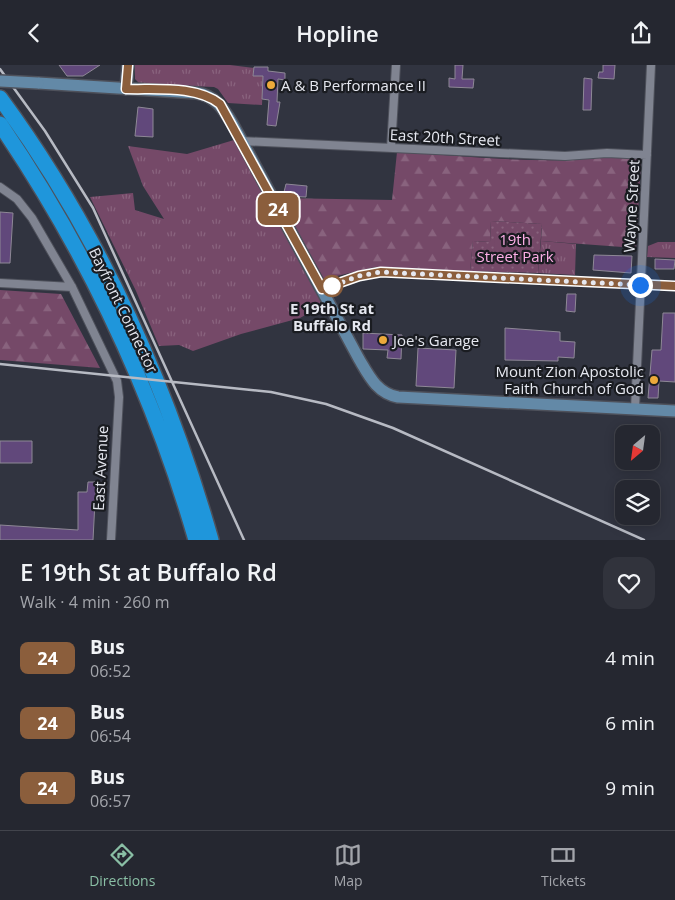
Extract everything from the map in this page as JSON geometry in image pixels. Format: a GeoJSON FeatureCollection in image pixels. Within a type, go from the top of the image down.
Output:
{"type":"FeatureCollection","features":[{"type":"Feature","properties":{"kind":"highway","name":"Bayfront Connector"},"geometry":{"type":"LineString","coordinates":[[0,98],[70,204],[126,310],[179,436],[211,540]]}},
{"type":"Feature","properties":{"kind":"highway","name":"Bayfront Connector"},"geometry":{"type":"LineString","coordinates":[[0,124],[62,221],[111,313],[169,453],[196,540]]}},
{"type":"Feature","properties":{"kind":"main road"},"geometry":{"type":"LineString","coordinates":[[126,89],[128,65]]}},
{"type":"Feature","properties":{"kind":"main road"},"geometry":{"type":"LineString","coordinates":[[0,81],[196,93],[209,96],[220,104],[359,359],[371,379],[383,392],[398,397],[675,411]]}},
{"type":"Feature","properties":{"kind":"street"},"geometry":{"type":"LineString","coordinates":[[391,148],[396,65]]}},
{"type":"Feature","properties":{"kind":"street","name":"Wayne Street"},"geometry":{"type":"LineString","coordinates":[[635,409],[651,65]]}},
{"type":"Feature","properties":{"kind":"street","name":"East 20th Street"},"geometry":{"type":"LineString","coordinates":[[241,141],[565,156],[607,153],[647,155]]}},
{"type":"Feature","properties":{"kind":"street","name":"East Avenue"},"geometry":{"type":"LineString","coordinates":[[3,188],[27,210],[72,287],[117,381],[119,397],[111,540]]}},
{"type":"Feature","properties":{"kind":"street"},"geometry":{"type":"LineString","coordinates":[[322,289],[359,276],[381,272],[675,286]]}},
{"type":"Feature","properties":{"kind":"street"},"geometry":{"type":"LineString","coordinates":[[0,283],[72,287]]}},
{"type":"Feature","properties":{"kind":"green space"},"geometry":{"type":"Polygon","coordinates":[[[135,65],[230,65],[254,68],[253,76],[263,76],[262,105],[228,103],[218,89],[214,87],[140,84],[135,79],[135,65]]]}},
{"type":"Feature","properties":{"kind":"green space"},"geometry":{"type":"Polygon","coordinates":[[[234,140],[321,300],[318,308],[300,318],[241,334],[193,351],[179,345],[159,346],[136,291],[90,197],[133,193],[135,210],[164,219],[143,186],[128,146],[187,154],[234,140]]]}},
{"type":"Feature","properties":{"kind":"green space"},"geometry":{"type":"Polygon","coordinates":[[[397,152],[529,160],[573,160],[619,156],[636,158],[641,161],[636,248],[541,241],[542,224],[491,221],[490,242],[473,241],[470,271],[375,267],[324,279],[279,198],[392,200],[397,152]]]}},
{"type":"Feature","properties":{"kind":"green space","name":"19th Street Park"},"geometry":{"type":"Polygon","coordinates":[[[491,221],[542,224],[538,273],[470,271],[473,241],[490,242],[491,221]]]}},
{"type":"Feature","properties":{"kind":"green space"},"geometry":{"type":"Polygon","coordinates":[[[495,235],[526,238],[524,255],[494,254],[495,235]]]}},
{"type":"Feature","properties":{"kind":"green space"},"geometry":{"type":"Polygon","coordinates":[[[541,241],[576,244],[575,275],[538,273],[541,241]]]}},
{"type":"Feature","properties":{"kind":"green space"},"geometry":{"type":"Polygon","coordinates":[[[658,242],[675,242],[675,258],[647,257],[648,246],[658,242]]]}},
{"type":"Feature","properties":{"kind":"green space"},"geometry":{"type":"Polygon","coordinates":[[[0,290],[61,294],[100,368],[0,360],[0,290]]]}},
{"type":"Feature","properties":{"kind":"building"},"geometry":{"type":"Polygon","coordinates":[[[59,65],[100,65],[83,76],[67,76],[59,65]]]}},
{"type":"Feature","properties":{"kind":"building"},"geometry":{"type":"Polygon","coordinates":[[[455,65],[463,65],[462,79],[474,79],[473,88],[449,87],[449,78],[455,79],[455,65]]]}},
{"type":"Feature","properties":{"kind":"building"},"geometry":{"type":"Polygon","coordinates":[[[603,65],[615,65],[614,79],[598,78],[599,72],[603,72],[603,65]]]}},
{"type":"Feature","properties":{"kind":"building"},"geometry":{"type":"Polygon","coordinates":[[[254,67],[268,67],[268,71],[285,73],[285,80],[278,79],[277,102],[280,102],[276,126],[267,125],[269,100],[262,99],[263,76],[253,76],[254,67]]]}},
{"type":"Feature","properties":{"kind":"building"},"geometry":{"type":"Polygon","coordinates":[[[584,78],[592,79],[591,110],[583,110],[584,78]]]}},
{"type":"Feature","properties":{"kind":"building"},"geometry":{"type":"Polygon","coordinates":[[[138,107],[153,109],[153,137],[135,136],[138,107]]]}},
{"type":"Feature","properties":{"kind":"building"},"geometry":{"type":"Polygon","coordinates":[[[286,184],[307,186],[306,197],[283,196],[286,184]]]}},
{"type":"Feature","properties":{"kind":"building"},"geometry":{"type":"Polygon","coordinates":[[[0,212],[13,213],[10,263],[0,263],[0,212]]]}},
{"type":"Feature","properties":{"kind":"building"},"geometry":{"type":"Polygon","coordinates":[[[594,255],[632,256],[631,273],[593,270],[594,255]]]}},
{"type":"Feature","properties":{"kind":"building"},"geometry":{"type":"Polygon","coordinates":[[[655,259],[675,260],[674,269],[655,269],[655,259]]]}},
{"type":"Feature","properties":{"kind":"building"},"geometry":{"type":"Polygon","coordinates":[[[567,294],[576,294],[575,312],[566,311],[567,294]]]}},
{"type":"Feature","properties":{"kind":"building"},"geometry":{"type":"Polygon","coordinates":[[[663,313],[675,313],[675,382],[659,381],[658,398],[648,398],[652,350],[661,350],[663,313]]]}},
{"type":"Feature","properties":{"kind":"building"},"geometry":{"type":"Polygon","coordinates":[[[505,328],[560,332],[560,341],[575,342],[574,358],[558,357],[558,361],[505,360],[505,328]]]}},
{"type":"Feature","properties":{"kind":"building"},"geometry":{"type":"Polygon","coordinates":[[[363,333],[402,335],[401,359],[387,358],[388,350],[363,349],[363,333]]]}},
{"type":"Feature","properties":{"kind":"building"},"geometry":{"type":"Polygon","coordinates":[[[418,348],[456,350],[454,388],[416,386],[418,348]]]}},
{"type":"Feature","properties":{"kind":"building"},"geometry":{"type":"Polygon","coordinates":[[[0,441],[32,441],[32,463],[0,463],[0,441]]]}},
{"type":"Feature","properties":{"kind":"building"},"geometry":{"type":"Polygon","coordinates":[[[88,482],[96,482],[93,540],[0,540],[0,525],[78,530],[78,492],[87,492],[88,482]]]}},
{"type":"Feature","properties":{"kind":"railway"},"geometry":{"type":"LineString","coordinates":[[0,69],[45,131],[93,208],[244,540]]}},
{"type":"Feature","properties":{"kind":"railway"},"geometry":{"type":"LineString","coordinates":[[0,364],[271,392],[326,404],[393,428],[644,540]]}},
{"type":"Feature","properties":{"kind":"bus line","name":"24"},"geometry":{"type":"LineString","coordinates":[[128,65],[126,89],[201,93],[220,104],[322,289],[359,276],[381,272],[675,286]]}},
{"type":"Feature","properties":{"kind":"place","name":"A & B Performance II"},"geometry":{"type":"Point","coordinates":[271,85]}},
{"type":"Feature","properties":{"kind":"place","name":"E 19th St at Buffalo Rd"},"geometry":{"type":"Point","coordinates":[332,286]}},
{"type":"Feature","properties":{"kind":"place","name":"Joe's Garage"},"geometry":{"type":"Point","coordinates":[383,340]}},
{"type":"Feature","properties":{"kind":"place","name":"Mount Zion Apostolic Faith Church of God"},"geometry":{"type":"Point","coordinates":[654,380]}},
{"type":"Feature","properties":{"kind":"route"},"geometry":{"type":"LineString","coordinates":[[332,286],[329,287],[359,276],[381,272],[640,285]]}}]}
